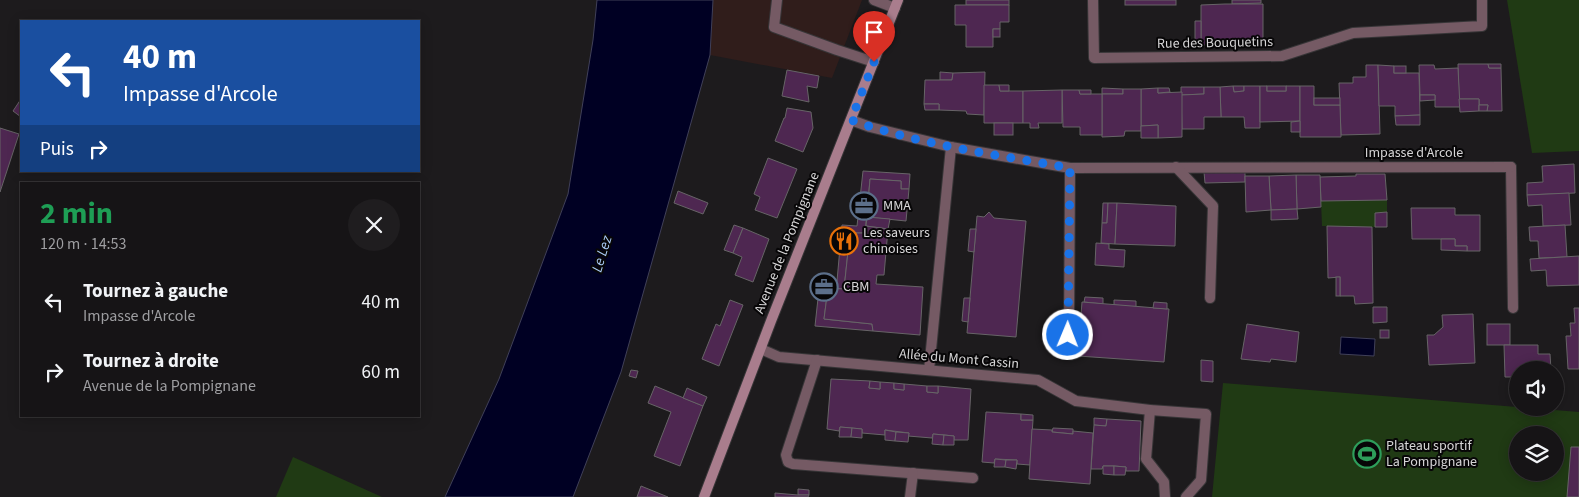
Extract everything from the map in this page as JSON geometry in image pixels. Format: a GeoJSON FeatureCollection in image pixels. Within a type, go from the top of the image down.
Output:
{"type":"FeatureCollection","features":[{"type":"Feature","properties":{"kind":"main road","name":"Avenue de la Pompignane"},"geometry":{"type":"LineString","coordinates":[[704,497],[897,4]]}},
{"type":"Feature","properties":{"kind":"street"},"geometry":{"type":"LineString","coordinates":[[777,0],[774,27],[874,62]]}},
{"type":"Feature","properties":{"kind":"street"},"geometry":{"type":"LineString","coordinates":[[874,0],[897,4]]}},
{"type":"Feature","properties":{"kind":"street","name":"Rue des Bouquetins"},"geometry":{"type":"LineString","coordinates":[[1093,0],[1094,58],[1282,56],[1353,33],[1482,26],[1482,0]]}},
{"type":"Feature","properties":{"kind":"street","name":"Impasse d'Arcole"},"geometry":{"type":"LineString","coordinates":[[851,120],[951,147],[1070,168],[1511,167],[1513,308]]}},
{"type":"Feature","properties":{"kind":"street"},"geometry":{"type":"LineString","coordinates":[[929,370],[951,147]]}},
{"type":"Feature","properties":{"kind":"street"},"geometry":{"type":"LineString","coordinates":[[1176,167],[1212,206],[1210,298]]}},
{"type":"Feature","properties":{"kind":"street"},"geometry":{"type":"LineString","coordinates":[[1068,335],[1070,168]]}},
{"type":"Feature","properties":{"kind":"street","name":"Allée du Mont Cassin"},"geometry":{"type":"LineString","coordinates":[[761,349],[779,357],[1038,380],[1076,401],[1150,410],[1206,414],[1201,480],[1186,497]]}},
{"type":"Feature","properties":{"kind":"street"},"geometry":{"type":"LineString","coordinates":[[817,360],[786,455],[788,462],[793,464],[973,478]]}},
{"type":"Feature","properties":{"kind":"street"},"geometry":{"type":"LineString","coordinates":[[1150,410],[1146,459],[1164,482],[1165,497]]}},
{"type":"Feature","properties":{"kind":"street"},"geometry":{"type":"LineString","coordinates":[[910,497],[912,473]]}},
{"type":"Feature","properties":{"kind":"shaded area"},"geometry":{"type":"Polygon","coordinates":[[[713,0],[862,0],[832,78],[710,55],[713,0]]]}},
{"type":"Feature","properties":{"kind":"green space"},"geometry":{"type":"Polygon","coordinates":[[[1507,0],[1579,0],[1579,151],[1532,153],[1507,0]]]}},
{"type":"Feature","properties":{"kind":"green space"},"geometry":{"type":"Polygon","coordinates":[[[1387,200],[1387,212],[1375,213],[1375,227],[1322,226],[1321,201],[1387,200]]]}},
{"type":"Feature","properties":{"kind":"green space","name":"Plateau sportif La Pompignane"},"geometry":{"type":"Polygon","coordinates":[[[1223,383],[1509,406],[1509,416],[1564,416],[1564,411],[1579,412],[1579,497],[1212,497],[1223,383]]]}},
{"type":"Feature","properties":{"kind":"green space"},"geometry":{"type":"Polygon","coordinates":[[[293,457],[382,497],[276,497],[293,457]]]}},
{"type":"Feature","properties":{"kind":"water","name":"Le Lez"},"geometry":{"type":"Polygon","coordinates":[[[597,0],[713,0],[710,55],[621,372],[573,497],[445,497],[499,379],[568,194],[593,40],[597,0]]]}},
{"type":"Feature","properties":{"kind":"water"},"geometry":{"type":"Polygon","coordinates":[[[1341,337],[1375,339],[1374,356],[1340,354],[1341,337]]]}},
{"type":"Feature","properties":{"kind":"building"},"geometry":{"type":"Polygon","coordinates":[[[966,0],[1009,0],[1009,5],[966,5],[966,0]]]}},
{"type":"Feature","properties":{"kind":"building"},"geometry":{"type":"Polygon","coordinates":[[[1125,0],[1176,0],[1176,5],[1125,5],[1125,0]]]}},
{"type":"Feature","properties":{"kind":"building"},"geometry":{"type":"Polygon","coordinates":[[[1232,0],[1261,0],[1261,3],[1232,4],[1232,0]]]}},
{"type":"Feature","properties":{"kind":"building"},"geometry":{"type":"Polygon","coordinates":[[[1263,4],[1263,44],[1201,45],[1201,5],[1263,4]]]}},
{"type":"Feature","properties":{"kind":"building"},"geometry":{"type":"Polygon","coordinates":[[[955,5],[1009,5],[1009,22],[1000,22],[1000,29],[993,29],[993,47],[966,47],[966,25],[955,25],[955,5]]]}},
{"type":"Feature","properties":{"kind":"building"},"geometry":{"type":"Polygon","coordinates":[[[1195,21],[1201,21],[1201,45],[1195,46],[1195,21]]]}},
{"type":"Feature","properties":{"kind":"building"},"geometry":{"type":"Polygon","coordinates":[[[993,29],[1000,29],[1000,37],[993,37],[993,29]]]}},
{"type":"Feature","properties":{"kind":"building"},"geometry":{"type":"Polygon","coordinates":[[[1458,64],[1488,64],[1489,68],[1501,68],[1502,111],[1487,111],[1488,105],[1479,105],[1479,99],[1459,99],[1458,64]]]}},
{"type":"Feature","properties":{"kind":"building"},"geometry":{"type":"Polygon","coordinates":[[[1488,64],[1501,64],[1501,68],[1489,68],[1488,64]]]}},
{"type":"Feature","properties":{"kind":"building"},"geometry":{"type":"Polygon","coordinates":[[[1366,65],[1378,65],[1380,134],[1341,135],[1339,83],[1353,83],[1353,77],[1366,77],[1366,65]]]}},
{"type":"Feature","properties":{"kind":"building"},"geometry":{"type":"Polygon","coordinates":[[[1378,65],[1394,66],[1394,73],[1419,73],[1420,115],[1395,116],[1395,106],[1379,106],[1378,65]]]}},
{"type":"Feature","properties":{"kind":"building"},"geometry":{"type":"Polygon","coordinates":[[[1419,65],[1434,65],[1435,69],[1458,68],[1460,107],[1435,107],[1435,95],[1420,95],[1419,65]]]}},
{"type":"Feature","properties":{"kind":"building"},"geometry":{"type":"Polygon","coordinates":[[[1394,66],[1406,66],[1406,73],[1394,73],[1394,66]]]}},
{"type":"Feature","properties":{"kind":"building"},"geometry":{"type":"Polygon","coordinates":[[[787,70],[819,76],[817,88],[807,86],[809,102],[782,96],[787,70]]]}},
{"type":"Feature","properties":{"kind":"building"},"geometry":{"type":"Polygon","coordinates":[[[940,72],[953,73],[952,80],[940,80],[940,72]]]}},
{"type":"Feature","properties":{"kind":"building"},"geometry":{"type":"Polygon","coordinates":[[[985,72],[984,115],[967,114],[966,111],[939,110],[939,104],[924,104],[925,80],[952,80],[953,73],[985,72]]]}},
{"type":"Feature","properties":{"kind":"building"},"geometry":{"type":"Polygon","coordinates":[[[984,85],[999,85],[1000,91],[1023,91],[1023,123],[984,123],[984,85]]]}},
{"type":"Feature","properties":{"kind":"building"},"geometry":{"type":"Polygon","coordinates":[[[999,85],[1009,85],[1009,91],[1000,91],[999,85]]]}},
{"type":"Feature","properties":{"kind":"building"},"geometry":{"type":"Polygon","coordinates":[[[1233,86],[1244,86],[1244,91],[1234,92],[1233,86]]]}},
{"type":"Feature","properties":{"kind":"building"},"geometry":{"type":"Polygon","coordinates":[[[1233,86],[1234,92],[1244,91],[1244,86],[1260,86],[1260,128],[1245,128],[1244,117],[1221,117],[1220,87],[1233,86]]]}},
{"type":"Feature","properties":{"kind":"building"},"geometry":{"type":"Polygon","coordinates":[[[1260,86],[1267,86],[1267,91],[1286,91],[1286,86],[1300,86],[1300,121],[1260,122],[1260,86]]]}},
{"type":"Feature","properties":{"kind":"building"},"geometry":{"type":"Polygon","coordinates":[[[1267,86],[1286,86],[1286,91],[1267,91],[1267,86]]]}},
{"type":"Feature","properties":{"kind":"building"},"geometry":{"type":"Polygon","coordinates":[[[1300,86],[1314,86],[1314,105],[1340,105],[1341,137],[1300,137],[1300,86]]]}},
{"type":"Feature","properties":{"kind":"building"},"geometry":{"type":"Polygon","coordinates":[[[1181,87],[1204,87],[1204,94],[1181,95],[1181,87]]]}},
{"type":"Feature","properties":{"kind":"building"},"geometry":{"type":"Polygon","coordinates":[[[1204,87],[1220,87],[1221,117],[1204,117],[1204,129],[1182,129],[1181,95],[1204,94],[1204,87]]]}},
{"type":"Feature","properties":{"kind":"building"},"geometry":{"type":"Polygon","coordinates":[[[1102,88],[1123,89],[1123,94],[1102,94],[1102,88]]]}},
{"type":"Feature","properties":{"kind":"building"},"geometry":{"type":"Polygon","coordinates":[[[1158,88],[1158,93],[1182,92],[1182,137],[1158,138],[1158,125],[1141,126],[1141,89],[1158,88]]]}},
{"type":"Feature","properties":{"kind":"building"},"geometry":{"type":"Polygon","coordinates":[[[1158,88],[1169,88],[1170,92],[1158,93],[1158,88]]]}},
{"type":"Feature","properties":{"kind":"building"},"geometry":{"type":"Polygon","coordinates":[[[1123,89],[1141,89],[1141,131],[1125,131],[1124,136],[1102,137],[1102,94],[1123,94],[1123,89]]]}},
{"type":"Feature","properties":{"kind":"building"},"geometry":{"type":"Polygon","coordinates":[[[1062,90],[1079,90],[1080,94],[1102,94],[1102,135],[1080,135],[1080,127],[1063,127],[1062,90]]]}},
{"type":"Feature","properties":{"kind":"building"},"geometry":{"type":"Polygon","coordinates":[[[1062,90],[1062,123],[1038,123],[1039,128],[1030,128],[1030,123],[1023,123],[1023,91],[1062,90]]]}},
{"type":"Feature","properties":{"kind":"building"},"geometry":{"type":"Polygon","coordinates":[[[1079,90],[1091,90],[1091,94],[1080,94],[1079,90]]]}},
{"type":"Feature","properties":{"kind":"building"},"geometry":{"type":"Polygon","coordinates":[[[1420,95],[1435,95],[1435,100],[1420,101],[1420,95]]]}},
{"type":"Feature","properties":{"kind":"building"},"geometry":{"type":"Polygon","coordinates":[[[1314,98],[1340,98],[1340,105],[1314,105],[1314,98]]]}},
{"type":"Feature","properties":{"kind":"building"},"geometry":{"type":"Polygon","coordinates":[[[1459,99],[1479,99],[1479,111],[1460,112],[1459,99]]]}},
{"type":"Feature","properties":{"kind":"building"},"geometry":{"type":"Polygon","coordinates":[[[20,100],[20,116],[13,111],[20,100]]]}},
{"type":"Feature","properties":{"kind":"building"},"geometry":{"type":"Polygon","coordinates":[[[924,104],[939,104],[939,110],[925,110],[924,104]]]}},
{"type":"Feature","properties":{"kind":"building"},"geometry":{"type":"Polygon","coordinates":[[[1479,105],[1488,105],[1487,111],[1479,111],[1479,105]]]}},
{"type":"Feature","properties":{"kind":"building"},"geometry":{"type":"Polygon","coordinates":[[[787,108],[811,112],[813,128],[803,152],[775,141],[785,118],[787,108]]]}},
{"type":"Feature","properties":{"kind":"building"},"geometry":{"type":"Polygon","coordinates":[[[1420,115],[1420,125],[1396,125],[1395,116],[1420,115]]]}},
{"type":"Feature","properties":{"kind":"building"},"geometry":{"type":"Polygon","coordinates":[[[1300,121],[1300,132],[1291,132],[1291,122],[1300,121]]]}},
{"type":"Feature","properties":{"kind":"building"},"geometry":{"type":"Polygon","coordinates":[[[994,123],[1013,123],[1013,135],[994,135],[994,123]]]}},
{"type":"Feature","properties":{"kind":"building"},"geometry":{"type":"Polygon","coordinates":[[[1158,125],[1158,138],[1141,138],[1141,126],[1158,125]]]}},
{"type":"Feature","properties":{"kind":"building"},"geometry":{"type":"Polygon","coordinates":[[[0,128],[19,134],[0,192],[0,128]]]}},
{"type":"Feature","properties":{"kind":"building"},"geometry":{"type":"Polygon","coordinates":[[[768,158],[797,169],[777,218],[755,210],[760,197],[754,194],[768,158]]]}},
{"type":"Feature","properties":{"kind":"building"},"geometry":{"type":"Polygon","coordinates":[[[1574,164],[1575,193],[1527,195],[1527,183],[1543,182],[1542,166],[1574,164]]]}},
{"type":"Feature","properties":{"kind":"building"},"geometry":{"type":"Polygon","coordinates":[[[863,171],[910,174],[909,189],[901,189],[901,181],[870,179],[865,233],[850,233],[844,289],[828,288],[824,319],[872,324],[873,331],[815,326],[820,280],[837,281],[842,225],[857,226],[863,171]]]}},
{"type":"Feature","properties":{"kind":"building"},"geometry":{"type":"Polygon","coordinates":[[[1245,171],[1245,182],[1205,183],[1204,172],[1245,171]]]}},
{"type":"Feature","properties":{"kind":"building"},"geometry":{"type":"Polygon","coordinates":[[[1356,174],[1385,174],[1387,200],[1321,201],[1320,177],[1356,176],[1356,174]]]}},
{"type":"Feature","properties":{"kind":"building"},"geometry":{"type":"Polygon","coordinates":[[[1296,175],[1320,175],[1321,207],[1297,209],[1296,175]]]}},
{"type":"Feature","properties":{"kind":"building"},"geometry":{"type":"Polygon","coordinates":[[[1296,175],[1297,209],[1271,210],[1269,176],[1296,175]]]}},
{"type":"Feature","properties":{"kind":"building"},"geometry":{"type":"Polygon","coordinates":[[[1245,176],[1269,176],[1271,210],[1246,212],[1245,176]]]}},
{"type":"Feature","properties":{"kind":"building"},"geometry":{"type":"Polygon","coordinates":[[[870,179],[901,181],[901,189],[909,189],[906,221],[867,217],[870,179]]]}},
{"type":"Feature","properties":{"kind":"building"},"geometry":{"type":"Polygon","coordinates":[[[678,191],[708,203],[703,214],[674,203],[678,191]]]}},
{"type":"Feature","properties":{"kind":"building"},"geometry":{"type":"Polygon","coordinates":[[[1569,193],[1571,225],[1543,226],[1542,205],[1528,206],[1527,195],[1569,193]]]}},
{"type":"Feature","properties":{"kind":"building"},"geometry":{"type":"Polygon","coordinates":[[[1103,203],[1108,203],[1107,223],[1102,223],[1103,203]]]}},
{"type":"Feature","properties":{"kind":"building"},"geometry":{"type":"Polygon","coordinates":[[[1108,203],[1117,203],[1115,244],[1101,243],[1102,223],[1107,223],[1108,203]]]}},
{"type":"Feature","properties":{"kind":"building"},"geometry":{"type":"Polygon","coordinates":[[[1117,203],[1176,206],[1175,246],[1115,244],[1117,203]]]}},
{"type":"Feature","properties":{"kind":"building"},"geometry":{"type":"Polygon","coordinates":[[[1411,208],[1455,208],[1455,215],[1480,215],[1480,251],[1467,251],[1467,246],[1455,246],[1455,239],[1412,239],[1411,208]]]}},
{"type":"Feature","properties":{"kind":"building"},"geometry":{"type":"Polygon","coordinates":[[[1297,209],[1298,219],[1271,220],[1271,210],[1297,209]]]}},
{"type":"Feature","properties":{"kind":"building"},"geometry":{"type":"Polygon","coordinates":[[[989,212],[994,218],[1026,221],[1016,337],[967,333],[977,216],[984,217],[989,212]]]}},
{"type":"Feature","properties":{"kind":"building"},"geometry":{"type":"Polygon","coordinates":[[[1387,212],[1387,227],[1375,227],[1375,213],[1387,212]]]}},
{"type":"Feature","properties":{"kind":"building"},"geometry":{"type":"Polygon","coordinates":[[[867,217],[890,219],[888,229],[866,226],[867,217]]]}},
{"type":"Feature","properties":{"kind":"building"},"geometry":{"type":"Polygon","coordinates":[[[734,225],[743,228],[733,253],[724,250],[734,225]]]}},
{"type":"Feature","properties":{"kind":"building"},"geometry":{"type":"Polygon","coordinates":[[[1565,225],[1567,257],[1539,258],[1538,241],[1530,241],[1529,227],[1565,225]]]}},
{"type":"Feature","properties":{"kind":"building"},"geometry":{"type":"Polygon","coordinates":[[[866,226],[888,229],[884,275],[877,275],[876,284],[923,287],[920,335],[873,331],[872,324],[824,319],[828,288],[844,289],[850,233],[865,233],[866,226]]]}},
{"type":"Feature","properties":{"kind":"building"},"geometry":{"type":"Polygon","coordinates":[[[1327,226],[1372,227],[1373,303],[1355,304],[1354,296],[1340,296],[1340,277],[1328,278],[1327,226]]]}},
{"type":"Feature","properties":{"kind":"building"},"geometry":{"type":"Polygon","coordinates":[[[743,228],[769,239],[753,282],[735,275],[742,257],[733,253],[743,228]]]}},
{"type":"Feature","properties":{"kind":"building"},"geometry":{"type":"Polygon","coordinates":[[[970,229],[976,229],[974,252],[968,251],[970,229]]]}},
{"type":"Feature","properties":{"kind":"building"},"geometry":{"type":"Polygon","coordinates":[[[1441,239],[1455,239],[1455,246],[1467,246],[1467,251],[1441,250],[1441,239]]]}},
{"type":"Feature","properties":{"kind":"building"},"geometry":{"type":"Polygon","coordinates":[[[1096,243],[1109,244],[1109,249],[1125,250],[1124,267],[1095,265],[1096,243]]]}},
{"type":"Feature","properties":{"kind":"building"},"geometry":{"type":"Polygon","coordinates":[[[1579,256],[1579,285],[1547,286],[1546,270],[1531,271],[1530,259],[1579,256]]]}},
{"type":"Feature","properties":{"kind":"building"},"geometry":{"type":"Polygon","coordinates":[[[1336,277],[1340,277],[1340,296],[1336,296],[1336,277]]]}},
{"type":"Feature","properties":{"kind":"building"},"geometry":{"type":"Polygon","coordinates":[[[1085,297],[1103,298],[1103,304],[1084,302],[1085,297]]]}},
{"type":"Feature","properties":{"kind":"building"},"geometry":{"type":"Polygon","coordinates":[[[964,298],[970,298],[968,322],[962,321],[964,298]]]}},
{"type":"Feature","properties":{"kind":"building"},"geometry":{"type":"Polygon","coordinates":[[[730,300],[743,305],[719,366],[702,359],[716,324],[720,326],[730,300]]]}},
{"type":"Feature","properties":{"kind":"building"},"geometry":{"type":"Polygon","coordinates":[[[1114,300],[1136,301],[1136,307],[1114,305],[1114,300]]]}},
{"type":"Feature","properties":{"kind":"building"},"geometry":{"type":"Polygon","coordinates":[[[1082,302],[1169,309],[1164,362],[1078,356],[1082,302]]]}},
{"type":"Feature","properties":{"kind":"building"},"geometry":{"type":"Polygon","coordinates":[[[1154,302],[1167,303],[1167,309],[1153,308],[1154,302]]]}},
{"type":"Feature","properties":{"kind":"building"},"geometry":{"type":"Polygon","coordinates":[[[1373,307],[1387,307],[1387,322],[1373,323],[1373,307]]]}},
{"type":"Feature","properties":{"kind":"building"},"geometry":{"type":"Polygon","coordinates":[[[1574,308],[1579,308],[1579,369],[1568,369],[1566,336],[1571,336],[1570,323],[1575,323],[1574,308]]]}},
{"type":"Feature","properties":{"kind":"building"},"geometry":{"type":"Polygon","coordinates":[[[1473,314],[1475,363],[1429,365],[1427,335],[1434,335],[1443,327],[1442,315],[1473,314]]]}},
{"type":"Feature","properties":{"kind":"building"},"geometry":{"type":"Polygon","coordinates":[[[1247,324],[1299,332],[1296,362],[1271,359],[1270,362],[1241,359],[1247,324]]]}},
{"type":"Feature","properties":{"kind":"building"},"geometry":{"type":"Polygon","coordinates":[[[1487,324],[1510,324],[1510,345],[1487,345],[1487,324]]]}},
{"type":"Feature","properties":{"kind":"building"},"geometry":{"type":"Polygon","coordinates":[[[1380,330],[1389,330],[1389,338],[1380,338],[1380,330]]]}},
{"type":"Feature","properties":{"kind":"building"},"geometry":{"type":"Polygon","coordinates":[[[1504,345],[1538,345],[1538,354],[1550,354],[1550,361],[1509,361],[1509,377],[1505,377],[1504,345]]]}},
{"type":"Feature","properties":{"kind":"building"},"geometry":{"type":"Polygon","coordinates":[[[1201,360],[1213,361],[1213,382],[1201,381],[1201,360]]]}},
{"type":"Feature","properties":{"kind":"building"},"geometry":{"type":"Polygon","coordinates":[[[631,370],[638,371],[636,378],[629,376],[631,370]]]}},
{"type":"Feature","properties":{"kind":"building"},"geometry":{"type":"Polygon","coordinates":[[[831,379],[870,381],[869,388],[880,389],[880,382],[894,383],[894,389],[904,390],[904,384],[927,386],[927,392],[938,393],[938,386],[971,389],[968,440],[954,440],[954,436],[933,434],[932,438],[908,436],[909,433],[885,430],[885,435],[862,433],[862,429],[840,427],[839,431],[827,429],[831,379]]]}},
{"type":"Feature","properties":{"kind":"building"},"geometry":{"type":"Polygon","coordinates":[[[870,381],[880,382],[880,389],[869,388],[870,381]]]}},
{"type":"Feature","properties":{"kind":"building"},"geometry":{"type":"Polygon","coordinates":[[[894,383],[904,384],[904,390],[894,389],[894,383]]]}},
{"type":"Feature","properties":{"kind":"building"},"geometry":{"type":"Polygon","coordinates":[[[655,386],[703,406],[680,466],[654,456],[671,412],[648,403],[655,386]]]}},
{"type":"Feature","properties":{"kind":"building"},"geometry":{"type":"Polygon","coordinates":[[[927,386],[938,386],[938,393],[927,392],[927,386]]]}},
{"type":"Feature","properties":{"kind":"building"},"geometry":{"type":"Polygon","coordinates":[[[687,388],[707,397],[703,406],[683,398],[687,388]]]}},
{"type":"Feature","properties":{"kind":"building"},"geometry":{"type":"Polygon","coordinates":[[[986,412],[1021,414],[1021,420],[1033,420],[1030,465],[1017,464],[1017,460],[995,459],[994,463],[982,462],[986,412]]]}},
{"type":"Feature","properties":{"kind":"building"},"geometry":{"type":"Polygon","coordinates":[[[1021,414],[1033,415],[1033,420],[1021,420],[1021,414]]]}},
{"type":"Feature","properties":{"kind":"building"},"geometry":{"type":"Polygon","coordinates":[[[1094,418],[1107,419],[1106,426],[1094,425],[1094,418]]]}},
{"type":"Feature","properties":{"kind":"building"},"geometry":{"type":"Polygon","coordinates":[[[1107,419],[1141,421],[1139,471],[1126,471],[1126,467],[1114,466],[1091,469],[1094,425],[1106,426],[1107,419]]]}},
{"type":"Feature","properties":{"kind":"building"},"geometry":{"type":"Polygon","coordinates":[[[840,427],[852,428],[851,437],[839,437],[840,427]]]}},
{"type":"Feature","properties":{"kind":"building"},"geometry":{"type":"Polygon","coordinates":[[[852,428],[862,429],[862,438],[851,437],[852,428]]]}},
{"type":"Feature","properties":{"kind":"building"},"geometry":{"type":"Polygon","coordinates":[[[1053,428],[1073,429],[1073,434],[1052,432],[1053,428]]]}},
{"type":"Feature","properties":{"kind":"building"},"geometry":{"type":"Polygon","coordinates":[[[1032,429],[1073,434],[1073,431],[1093,433],[1090,484],[1029,479],[1032,429]]]}},
{"type":"Feature","properties":{"kind":"building"},"geometry":{"type":"Polygon","coordinates":[[[885,430],[896,432],[895,441],[885,440],[885,430]]]}},
{"type":"Feature","properties":{"kind":"building"},"geometry":{"type":"Polygon","coordinates":[[[896,432],[909,433],[908,442],[895,441],[896,432]]]}},
{"type":"Feature","properties":{"kind":"building"},"geometry":{"type":"Polygon","coordinates":[[[933,434],[944,435],[943,445],[932,444],[933,434]]]}},
{"type":"Feature","properties":{"kind":"building"},"geometry":{"type":"Polygon","coordinates":[[[944,435],[954,436],[954,445],[943,445],[944,435]]]}},
{"type":"Feature","properties":{"kind":"building"},"geometry":{"type":"Polygon","coordinates":[[[1571,447],[1579,447],[1579,497],[1567,497],[1571,447]]]}},
{"type":"Feature","properties":{"kind":"building"},"geometry":{"type":"Polygon","coordinates":[[[995,459],[1006,460],[1005,467],[994,467],[995,459]]]}},
{"type":"Feature","properties":{"kind":"building"},"geometry":{"type":"Polygon","coordinates":[[[1006,460],[1017,460],[1016,469],[1005,467],[1006,460]]]}},
{"type":"Feature","properties":{"kind":"building"},"geometry":{"type":"Polygon","coordinates":[[[1103,466],[1114,466],[1114,475],[1103,474],[1103,466]]]}},
{"type":"Feature","properties":{"kind":"building"},"geometry":{"type":"Polygon","coordinates":[[[1114,466],[1126,467],[1125,475],[1114,475],[1114,466]]]}},
{"type":"Feature","properties":{"kind":"building"},"geometry":{"type":"Polygon","coordinates":[[[641,486],[668,497],[637,497],[641,486]]]}},
{"type":"Feature","properties":{"kind":"building"},"geometry":{"type":"Polygon","coordinates":[[[798,489],[809,490],[809,495],[798,495],[798,489]]]}},
{"type":"Feature","properties":{"kind":"building"},"geometry":{"type":"Polygon","coordinates":[[[775,493],[809,495],[808,497],[775,497],[775,493]]]}},
{"type":"Feature","properties":{"kind":"place","name":"MMA"},"geometry":{"type":"Point","coordinates":[864,206]}},
{"type":"Feature","properties":{"kind":"place","name":"Les saveurs chinoises"},"geometry":{"type":"Point","coordinates":[844,241]}},
{"type":"Feature","properties":{"kind":"place","name":"CBM"},"geometry":{"type":"Point","coordinates":[824,287]}},
{"type":"Feature","properties":{"kind":"place","name":"Plateau sportif La Pompignane"},"geometry":{"type":"Point","coordinates":[1367,454]}},
{"type":"Feature","properties":{"kind":"route"},"geometry":{"type":"LineString","coordinates":[[874,62],[851,120],[951,147],[1070,168],[1068,335]]}}]}
